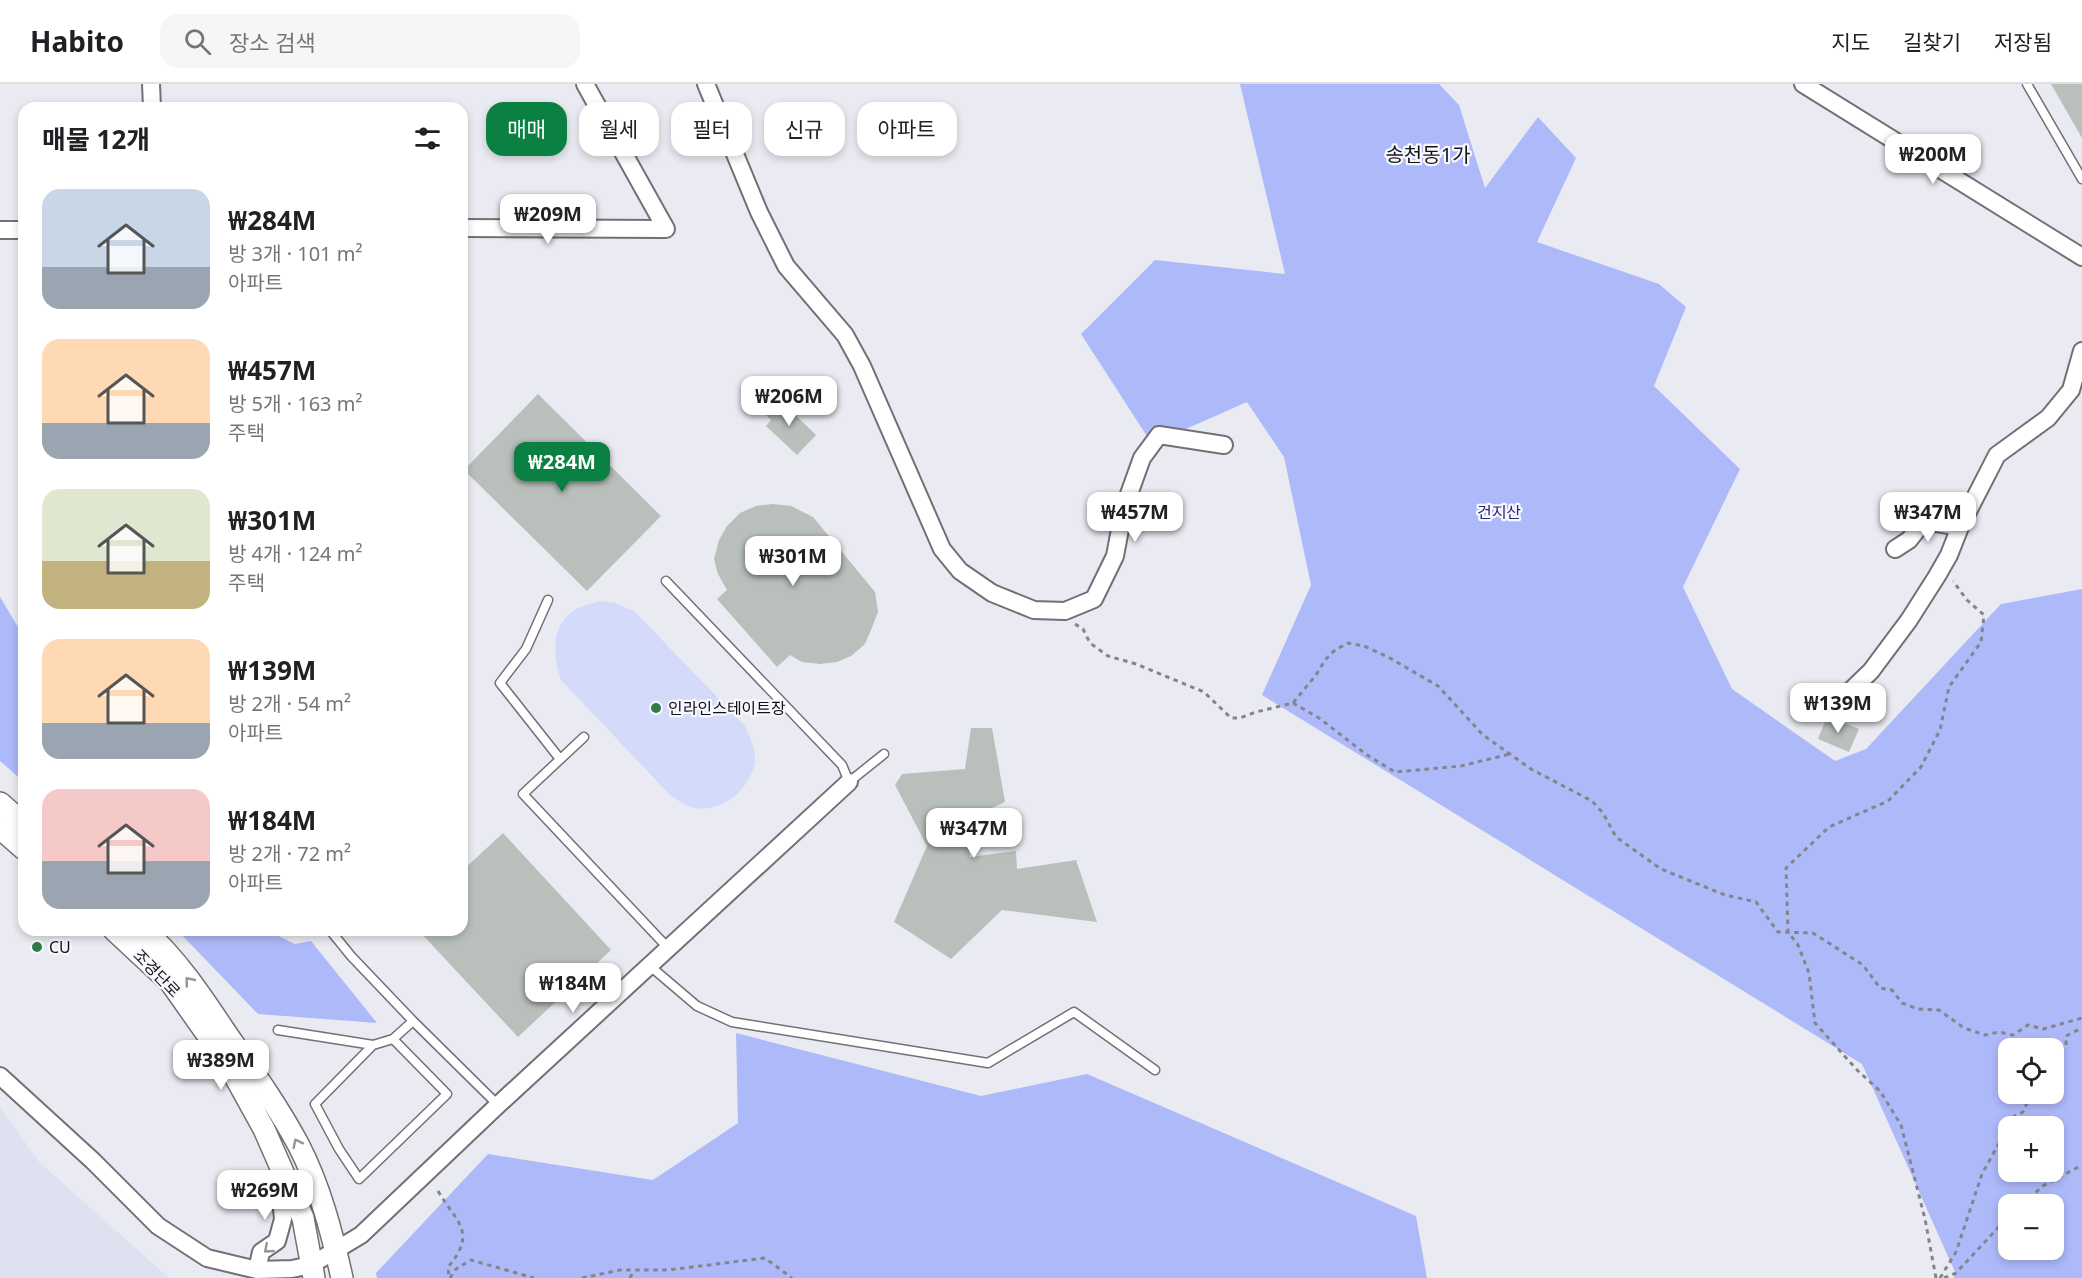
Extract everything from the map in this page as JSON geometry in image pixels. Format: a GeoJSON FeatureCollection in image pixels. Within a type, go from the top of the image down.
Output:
{"type":"FeatureCollection","features":[{"type":"Feature","properties":{"kind":"street"},"geometry":{"type":"LineString","coordinates":[[152,84],[152,102]]}},
{"type":"Feature","properties":{"kind":"street"},"geometry":{"type":"LineString","coordinates":[[468,228],[666,229],[585,84]]}},
{"type":"Feature","properties":{"kind":"street"},"geometry":{"type":"LineString","coordinates":[[706,84],[759,212],[786,266],[845,335],[942,549],[960,571],[992,593],[1034,610],[1065,611],[1094,599],[1115,556],[1124,508],[1142,458],[1159,435],[1224,446]]}},
{"type":"Feature","properties":{"kind":"street"},"geometry":{"type":"LineString","coordinates":[[1803,84],[2082,257]]}},
{"type":"Feature","properties":{"kind":"street"},"geometry":{"type":"LineString","coordinates":[[0,230],[18,230]]}},
{"type":"Feature","properties":{"kind":"street"},"geometry":{"type":"LineString","coordinates":[[1843,698],[1871,671],[1909,620],[1949,555],[1960,527],[1996,455],[2048,418],[2071,390],[2082,351]]}},
{"type":"Feature","properties":{"kind":"street"},"geometry":{"type":"LineString","coordinates":[[1895,549],[1909,540],[1924,521],[1960,527]]}},
{"type":"Feature","properties":{"kind":"street"},"geometry":{"type":"LineString","coordinates":[[0,1076],[93,1161],[158,1226],[207,1258],[257,1270],[313,1271],[336,1251],[362,1235],[498,1106],[849,782]]}},
{"type":"Feature","properties":{"kind":"street"},"geometry":{"type":"LineString","coordinates":[[0,803],[18,819]]}},
{"type":"Feature","properties":{"kind":"street"},"geometry":{"type":"LineString","coordinates":[[0,828],[18,844]]}},
{"type":"Feature","properties":{"kind":"street","name":"조경단로"},"geometry":{"type":"LineString","coordinates":[[120,936],[171,983],[228,1064],[264,1130],[303,1218],[313,1271]]}},
{"type":"Feature","properties":{"kind":"street","name":"조경단로"},"geometry":{"type":"LineString","coordinates":[[151,936],[204,1000],[298,1145],[323,1206],[342,1278]]}},
{"type":"Feature","properties":{"kind":"street"},"geometry":{"type":"LineString","coordinates":[[257,1270],[261,1252],[277,1241],[283,1219],[281,1200],[293,1195]]}},
{"type":"Feature","properties":{"kind":"lane"},"geometry":{"type":"LineString","coordinates":[[2027,84],[2082,179]]}},
{"type":"Feature","properties":{"kind":"lane"},"geometry":{"type":"LineString","coordinates":[[666,581],[842,765],[849,782],[884,754]]}},
{"type":"Feature","properties":{"kind":"lane"},"geometry":{"type":"LineString","coordinates":[[548,600],[526,649],[500,682],[560,759]]}},
{"type":"Feature","properties":{"kind":"lane"},"geometry":{"type":"LineString","coordinates":[[584,737],[523,794],[669,949]]}},
{"type":"Feature","properties":{"kind":"lane"},"geometry":{"type":"LineString","coordinates":[[335,936],[413,1021],[498,1106]]}},
{"type":"Feature","properties":{"kind":"lane"},"geometry":{"type":"LineString","coordinates":[[651,966],[697,1006],[732,1022],[988,1063],[1074,1012],[1155,1070]]}},
{"type":"Feature","properties":{"kind":"lane"},"geometry":{"type":"LineString","coordinates":[[393,1039],[447,1094],[359,1179],[339,1149],[315,1104],[374,1046],[393,1039],[413,1021]]}},
{"type":"Feature","properties":{"kind":"lane"},"geometry":{"type":"LineString","coordinates":[[278,1030],[374,1046]]}},
{"type":"Feature","properties":{"kind":"path"},"geometry":{"type":"LineString","coordinates":[[1938,1278],[1901,1125],[1880,1091],[1858,1071],[1815,1023],[1809,973],[1798,945],[1788,932],[1786,868],[1829,827],[1888,801],[1922,767],[1940,730],[1948,687],[1981,642],[1984,615],[1953,584],[1949,555]]}},
{"type":"Feature","properties":{"kind":"path"},"geometry":{"type":"LineString","coordinates":[[1054,611],[1083,629],[1090,643],[1108,656],[1136,663],[1204,692],[1231,717],[1240,718],[1293,703],[1316,675],[1324,660],[1335,650],[1348,643],[1364,646],[1438,686],[1483,735],[1531,769],[1592,801],[1603,813],[1616,837],[1661,869],[1725,895],[1756,902],[1778,932],[1813,933],[1863,966],[1880,988],[1893,990],[1902,1003],[1918,1009],[1939,1010],[1964,1028],[1985,1035],[1999,1032],[2013,1035],[2028,1025],[2043,1029],[2082,1018]]}},
{"type":"Feature","properties":{"kind":"path"},"geometry":{"type":"LineString","coordinates":[[1293,703],[1395,772],[1461,766],[1510,754]]}},
{"type":"Feature","properties":{"kind":"path"},"geometry":{"type":"LineString","coordinates":[[2064,1048],[2066,1036],[2082,1028]]}},
{"type":"Feature","properties":{"kind":"path"},"geometry":{"type":"LineString","coordinates":[[2015,1116],[2023,1112],[2027,1104]]}},
{"type":"Feature","properties":{"kind":"path"},"geometry":{"type":"LineString","coordinates":[[1938,1278],[1956,1252],[1982,1173],[1998,1146]]}},
{"type":"Feature","properties":{"kind":"path"},"geometry":{"type":"LineString","coordinates":[[2034,1194],[2043,1186],[2082,1165]]}},
{"type":"Feature","properties":{"kind":"path"},"geometry":{"type":"LineString","coordinates":[[438,1191],[459,1221],[464,1234],[457,1256],[448,1267],[449,1278]]}},
{"type":"Feature","properties":{"kind":"path"},"geometry":{"type":"LineString","coordinates":[[1944,1278],[1956,1273],[1998,1228]]}},
{"type":"Feature","properties":{"kind":"path"},"geometry":{"type":"LineString","coordinates":[[582,1278],[634,1270],[668,1270],[765,1258],[792,1278]]}},
{"type":"Feature","properties":{"kind":"path"},"geometry":{"type":"LineString","coordinates":[[449,1278],[456,1269],[471,1260],[534,1278]]}},
{"type":"Feature","properties":{"kind":"path"},"geometry":{"type":"LineString","coordinates":[[630,1278],[634,1270]]}},
{"type":"Feature","properties":{"kind":"shaded area","name":"인라인스테이트장"},"geometry":{"type":"Polygon","coordinates":[[[600,601],[616,603],[635,612],[745,726],[754,748],[755,762],[748,781],[734,797],[716,807],[705,809],[686,805],[671,796],[561,680],[555,652],[560,626],[576,609],[600,601]]]}},
{"type":"Feature","properties":{"kind":"shaded area"},"geometry":{"type":"Polygon","coordinates":[[[0,1107],[39,1162],[169,1278],[0,1278],[0,1107]]]}},
{"type":"Feature","properties":{"kind":"green space","name":"건지산"},"geometry":{"type":"Polygon","coordinates":[[[1240,84],[1439,84],[1459,105],[1485,188],[1538,117],[1576,158],[1537,242],[1659,284],[1686,307],[1654,386],[1740,469],[1683,587],[1732,689],[1835,761],[1866,749],[2001,604],[2082,589],[2082,1278],[1954,1278],[1955,1272],[1862,1064],[1262,695],[1311,585],[1284,457],[1247,402],[1152,444],[1081,334],[1155,260],[1285,274],[1240,84]]]}},
{"type":"Feature","properties":{"kind":"green space"},"geometry":{"type":"Polygon","coordinates":[[[0,597],[18,627],[18,777],[0,761],[0,597]]]}},
{"type":"Feature","properties":{"kind":"green space"},"geometry":{"type":"Polygon","coordinates":[[[183,936],[278,936],[295,944],[311,941],[377,1023],[258,1014],[183,936]]]}},
{"type":"Feature","properties":{"kind":"green space"},"geometry":{"type":"Polygon","coordinates":[[[736,1033],[981,1096],[1087,1074],[1416,1216],[1427,1278],[377,1278],[376,1273],[488,1154],[653,1180],[738,1123],[736,1033]]]}},
{"type":"Feature","properties":{"kind":"building"},"geometry":{"type":"Polygon","coordinates":[[[2051,84],[2082,84],[2082,138],[2051,84]]]}},
{"type":"Feature","properties":{"kind":"building"},"geometry":{"type":"Polygon","coordinates":[[[538,394],[661,516],[587,591],[468,474],[468,466],[538,394]]]}},
{"type":"Feature","properties":{"kind":"building"},"geometry":{"type":"Polygon","coordinates":[[[779,399],[816,435],[797,455],[766,426],[771,420],[765,414],[779,399]]]}},
{"type":"Feature","properties":{"kind":"building"},"geometry":{"type":"Polygon","coordinates":[[[773,504],[791,506],[813,517],[875,592],[878,612],[865,644],[851,656],[837,662],[820,664],[802,662],[790,655],[777,667],[717,599],[727,590],[718,574],[714,559],[719,540],[727,526],[740,513],[756,506],[773,504]]]}},
{"type":"Feature","properties":{"kind":"building"},"geometry":{"type":"Polygon","coordinates":[[[1827,716],[1859,729],[1849,752],[1818,739],[1827,716]]]}},
{"type":"Feature","properties":{"kind":"building"},"geometry":{"type":"Polygon","coordinates":[[[971,728],[992,728],[1005,802],[964,821],[970,857],[1016,851],[1017,869],[1076,860],[1097,922],[1002,910],[951,959],[894,922],[927,846],[895,785],[902,774],[965,769],[971,728]]]}},
{"type":"Feature","properties":{"kind":"building"},"geometry":{"type":"Polygon","coordinates":[[[503,833],[611,950],[518,1037],[424,936],[468,936],[468,865],[503,833]]]}},
{"type":"Feature","properties":{"kind":"place","name":"인라인스테이트장"},"geometry":{"type":"Point","coordinates":[656,708]}},
{"type":"Feature","properties":{"kind":"place","name":"CU"},"geometry":{"type":"Point","coordinates":[37,947]}},
{"type":"Feature","properties":{"kind":"district","name":"송천동1가"},"geometry":{"type":"Point","coordinates":[1428,154]}}]}
